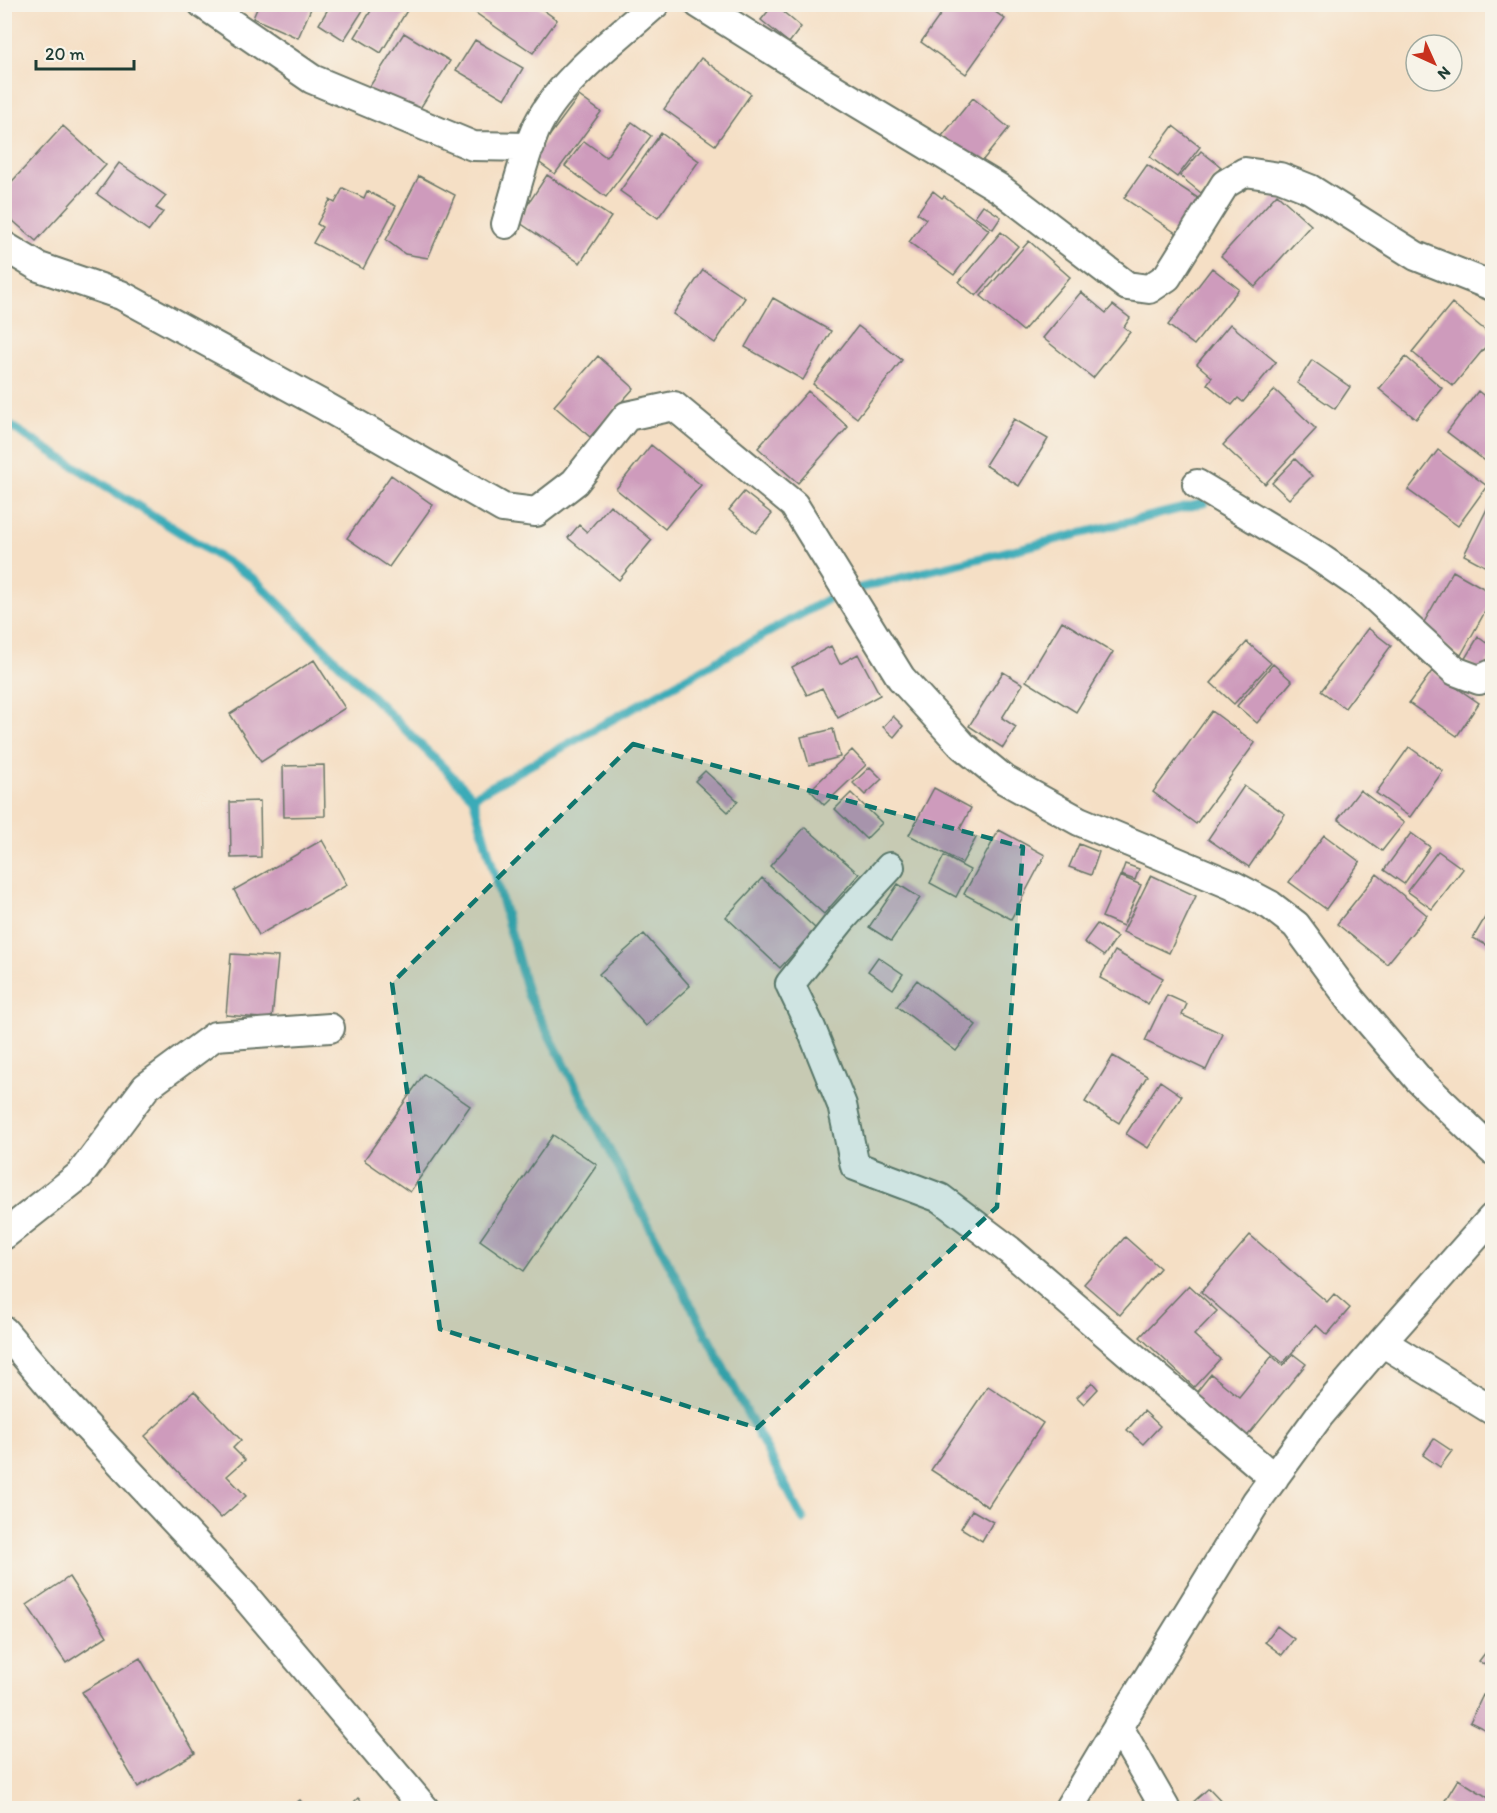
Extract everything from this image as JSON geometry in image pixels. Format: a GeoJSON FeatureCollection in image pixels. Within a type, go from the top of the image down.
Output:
{"type":"FeatureCollection","features":[{"type":"Feature","properties":{"kind":"street"},"geometry":{"type":"LineString","coordinates":[[202,4],[312,79],[473,146],[530,147]]}},
{"type":"Feature","properties":{"kind":"street"},"geometry":{"type":"LineString","coordinates":[[506,224],[535,130],[545,113],[564,89],[606,47],[655,4]]}},
{"type":"Feature","properties":{"kind":"street"},"geometry":{"type":"LineString","coordinates":[[699,4],[835,90],[999,188],[1127,286],[1149,289],[1167,277],[1225,184],[1245,172],[1280,177],[1310,189],[1416,256],[1492,286]]}},
{"type":"Feature","properties":{"kind":"street"},"geometry":{"type":"LineString","coordinates":[[4,246],[39,267],[132,301],[323,405],[503,508],[536,512],[575,482],[627,416],[674,406],[794,506],[901,678],[962,745],[1005,780],[1079,821],[1232,885],[1270,904],[1296,925],[1351,1000],[1420,1081],[1492,1150]]}},
{"type":"Feature","properties":{"kind":"street"},"geometry":{"type":"LineString","coordinates":[[1197,484],[1314,554],[1368,591],[1455,671],[1479,680],[1492,674]]}},
{"type":"Feature","properties":{"kind":"street"},"geometry":{"type":"LineString","coordinates":[[890,867],[841,920],[790,984],[811,1028],[842,1105],[855,1166],[940,1198],[1009,1250],[1274,1478]]}},
{"type":"Feature","properties":{"kind":"street"},"geometry":{"type":"LineString","coordinates":[[4,1235],[80,1175],[146,1087],[215,1036],[330,1028]]}},
{"type":"Feature","properties":{"kind":"street"},"geometry":{"type":"LineString","coordinates":[[1069,1809],[1256,1502],[1319,1416],[1492,1218]]}},
{"type":"Feature","properties":{"kind":"street"},"geometry":{"type":"LineString","coordinates":[[4,1331],[64,1402],[244,1595],[424,1809]]}},
{"type":"Feature","properties":{"kind":"street"},"geometry":{"type":"LineString","coordinates":[[1382,1342],[1492,1410]]}},
{"type":"Feature","properties":{"kind":"street"},"geometry":{"type":"LineString","coordinates":[[1118,1726],[1165,1809]]}},
{"type":"Feature","properties":{"kind":"highlighted area"},"geometry":{"type":"Polygon","coordinates":[[[633,744],[1023,847],[997,1207],[757,1428],[440,1329],[392,983],[633,744]]]}},
{"type":"Feature","properties":{"kind":"building"},"geometry":{"type":"Polygon","coordinates":[[[259,4],[313,4],[298,38],[253,18],[259,4]]]}},
{"type":"Feature","properties":{"kind":"building"},"geometry":{"type":"Polygon","coordinates":[[[331,4],[367,4],[344,40],[319,24],[331,4]]]}},
{"type":"Feature","properties":{"kind":"building"},"geometry":{"type":"Polygon","coordinates":[[[375,4],[411,4],[381,53],[355,37],[375,4]]]}},
{"type":"Feature","properties":{"kind":"building"},"geometry":{"type":"Polygon","coordinates":[[[463,4],[535,4],[557,20],[533,53],[463,4]]]}},
{"type":"Feature","properties":{"kind":"building"},"geometry":{"type":"Polygon","coordinates":[[[774,4],[801,27],[789,43],[761,20],[774,4]]]}},
{"type":"Feature","properties":{"kind":"building"},"geometry":{"type":"Polygon","coordinates":[[[948,4],[984,4],[1005,19],[966,74],[921,42],[948,4]]]}},
{"type":"Feature","properties":{"kind":"building"},"geometry":{"type":"Polygon","coordinates":[[[404,33],[450,61],[414,118],[368,89],[404,33]]]}},
{"type":"Feature","properties":{"kind":"building"},"geometry":{"type":"Polygon","coordinates":[[[475,40],[523,68],[505,99],[456,70],[475,40]]]}},
{"type":"Feature","properties":{"kind":"building"},"geometry":{"type":"Polygon","coordinates":[[[701,58],[751,94],[715,145],[664,109],[701,58]]]}},
{"type":"Feature","properties":{"kind":"building"},"geometry":{"type":"Polygon","coordinates":[[[579,96],[601,112],[555,174],[533,158],[579,96]]]}},
{"type":"Feature","properties":{"kind":"building"},"geometry":{"type":"Polygon","coordinates":[[[973,98],[1009,128],[978,166],[942,136],[973,98]]]}},
{"type":"Feature","properties":{"kind":"building"},"geometry":{"type":"Polygon","coordinates":[[[632,122],[651,136],[606,197],[565,166],[584,141],[606,157],[632,122]]]}},
{"type":"Feature","properties":{"kind":"building"},"geometry":{"type":"Polygon","coordinates":[[[63,126],[106,165],[36,241],[4,213],[4,190],[63,126]]]}},
{"type":"Feature","properties":{"kind":"building"},"geometry":{"type":"Polygon","coordinates":[[[1173,126],[1200,147],[1177,177],[1150,157],[1173,126]]]}},
{"type":"Feature","properties":{"kind":"building"},"geometry":{"type":"Polygon","coordinates":[[[661,133],[699,161],[658,218],[620,191],[661,133]]]}},
{"type":"Feature","properties":{"kind":"building"},"geometry":{"type":"Polygon","coordinates":[[[1201,151],[1221,167],[1201,193],[1180,176],[1201,151]]]}},
{"type":"Feature","properties":{"kind":"building"},"geometry":{"type":"Polygon","coordinates":[[[119,163],[166,196],[156,208],[163,212],[149,231],[97,194],[119,163]]]}},
{"type":"Feature","properties":{"kind":"building"},"geometry":{"type":"Polygon","coordinates":[[[1147,165],[1201,200],[1179,235],[1124,198],[1147,165]]]}},
{"type":"Feature","properties":{"kind":"building"},"geometry":{"type":"Polygon","coordinates":[[[547,175],[611,217],[580,263],[517,221],[547,175]]]}},
{"type":"Feature","properties":{"kind":"building"},"geometry":{"type":"Polygon","coordinates":[[[419,176],[455,195],[428,258],[405,254],[386,240],[419,176]]]}},
{"type":"Feature","properties":{"kind":"building"},"geometry":{"type":"Polygon","coordinates":[[[343,188],[364,198],[367,191],[396,206],[363,269],[313,243],[322,227],[317,224],[330,200],[335,203],[343,188]]]}},
{"type":"Feature","properties":{"kind":"building"},"geometry":{"type":"Polygon","coordinates":[[[933,191],[942,198],[944,196],[989,230],[954,275],[909,242],[926,219],[917,213],[933,191]]]}},
{"type":"Feature","properties":{"kind":"building"},"geometry":{"type":"Polygon","coordinates":[[[1277,194],[1311,225],[1255,287],[1221,256],[1277,194]]]}},
{"type":"Feature","properties":{"kind":"building"},"geometry":{"type":"Polygon","coordinates":[[[983,205],[1001,217],[993,229],[975,216],[983,205]]]}},
{"type":"Feature","properties":{"kind":"building"},"geometry":{"type":"Polygon","coordinates":[[[1001,232],[1018,246],[976,296],[959,282],[1001,232]]]}},
{"type":"Feature","properties":{"kind":"building"},"geometry":{"type":"Polygon","coordinates":[[[1029,241],[1070,277],[1023,331],[981,296],[1029,241]]]}},
{"type":"Feature","properties":{"kind":"building"},"geometry":{"type":"Polygon","coordinates":[[[1212,268],[1239,289],[1194,345],[1168,325],[1212,268]]]}},
{"type":"Feature","properties":{"kind":"building"},"geometry":{"type":"Polygon","coordinates":[[[703,270],[745,298],[715,343],[673,314],[703,270]]]}},
{"type":"Feature","properties":{"kind":"building"},"geometry":{"type":"Polygon","coordinates":[[[1081,292],[1106,313],[1113,305],[1130,318],[1124,327],[1130,332],[1093,378],[1043,338],[1081,292]]]}},
{"type":"Feature","properties":{"kind":"building"},"geometry":{"type":"Polygon","coordinates":[[[773,298],[831,331],[803,380],[745,347],[773,298]]]}},
{"type":"Feature","properties":{"kind":"building"},"geometry":{"type":"Polygon","coordinates":[[[1452,303],[1492,336],[1492,339],[1453,386],[1412,352],[1452,303]]]}},
{"type":"Feature","properties":{"kind":"building"},"geometry":{"type":"Polygon","coordinates":[[[1230,324],[1276,362],[1243,402],[1238,398],[1232,405],[1207,384],[1212,377],[1197,364],[1230,324]]]}},
{"type":"Feature","properties":{"kind":"building"},"geometry":{"type":"Polygon","coordinates":[[[858,326],[902,360],[857,418],[813,384],[858,326]]]}},
{"type":"Feature","properties":{"kind":"building"},"geometry":{"type":"Polygon","coordinates":[[[598,356],[634,388],[590,437],[554,406],[598,356]]]}},
{"type":"Feature","properties":{"kind":"building"},"geometry":{"type":"Polygon","coordinates":[[[1406,357],[1442,388],[1416,419],[1379,389],[1406,357]]]}},
{"type":"Feature","properties":{"kind":"building"},"geometry":{"type":"Polygon","coordinates":[[[1312,360],[1350,387],[1335,409],[1297,383],[1312,360]]]}},
{"type":"Feature","properties":{"kind":"building"},"geometry":{"type":"Polygon","coordinates":[[[1275,390],[1316,429],[1265,484],[1223,445],[1275,390]]]}},
{"type":"Feature","properties":{"kind":"building"},"geometry":{"type":"Polygon","coordinates":[[[808,391],[848,427],[798,483],[758,448],[808,391]]]}},
{"type":"Feature","properties":{"kind":"building"},"geometry":{"type":"Polygon","coordinates":[[[1478,391],[1492,402],[1492,466],[1447,432],[1478,391]]]}},
{"type":"Feature","properties":{"kind":"building"},"geometry":{"type":"Polygon","coordinates":[[[1014,419],[1048,439],[1019,486],[985,465],[1014,419]]]}},
{"type":"Feature","properties":{"kind":"building"},"geometry":{"type":"Polygon","coordinates":[[[651,445],[701,485],[665,529],[616,489],[651,445]]]}},
{"type":"Feature","properties":{"kind":"building"},"geometry":{"type":"Polygon","coordinates":[[[1438,450],[1487,486],[1458,526],[1408,490],[1438,450]]]}},
{"type":"Feature","properties":{"kind":"building"},"geometry":{"type":"Polygon","coordinates":[[[1295,459],[1312,476],[1289,499],[1272,483],[1295,459]]]}},
{"type":"Feature","properties":{"kind":"building"},"geometry":{"type":"Polygon","coordinates":[[[391,475],[433,505],[389,567],[347,538],[391,475]]]}},
{"type":"Feature","properties":{"kind":"building"},"geometry":{"type":"Polygon","coordinates":[[[744,492],[772,514],[756,533],[729,510],[744,492]]]}},
{"type":"Feature","properties":{"kind":"building"},"geometry":{"type":"Polygon","coordinates":[[[610,505],[652,540],[619,580],[568,538],[579,525],[587,532],[610,505]]]}},
{"type":"Feature","properties":{"kind":"building"},"geometry":{"type":"Polygon","coordinates":[[[1488,507],[1492,510],[1492,570],[1464,555],[1488,507]]]}},
{"type":"Feature","properties":{"kind":"building"},"geometry":{"type":"Polygon","coordinates":[[[1453,571],[1492,593],[1492,599],[1461,655],[1419,631],[1453,571]]]}},
{"type":"Feature","properties":{"kind":"building"},"geometry":{"type":"Polygon","coordinates":[[[1062,621],[1113,652],[1076,712],[1026,681],[1062,621]]]}},
{"type":"Feature","properties":{"kind":"building"},"geometry":{"type":"Polygon","coordinates":[[[1368,628],[1391,646],[1345,708],[1321,691],[1368,628]]]}},
{"type":"Feature","properties":{"kind":"building"},"geometry":{"type":"Polygon","coordinates":[[[1478,637],[1492,647],[1492,655],[1482,671],[1464,660],[1478,637]]]}},
{"type":"Feature","properties":{"kind":"building"},"geometry":{"type":"Polygon","coordinates":[[[1247,642],[1271,663],[1234,704],[1211,683],[1247,642]]]}},
{"type":"Feature","properties":{"kind":"building"},"geometry":{"type":"Polygon","coordinates":[[[831,646],[840,664],[858,654],[880,695],[838,718],[822,688],[807,695],[792,667],[831,646]]]}},
{"type":"Feature","properties":{"kind":"building"},"geometry":{"type":"Polygon","coordinates":[[[314,660],[345,708],[261,762],[230,714],[314,660]]]}},
{"type":"Feature","properties":{"kind":"building"},"geometry":{"type":"Polygon","coordinates":[[[1273,664],[1292,681],[1257,723],[1237,706],[1273,664]]]}},
{"type":"Feature","properties":{"kind":"building"},"geometry":{"type":"Polygon","coordinates":[[[1432,671],[1479,703],[1457,736],[1409,703],[1432,671]]]}},
{"type":"Feature","properties":{"kind":"building"},"geometry":{"type":"Polygon","coordinates":[[[1003,672],[1023,684],[1002,718],[1016,727],[1003,748],[969,726],[1003,672]]]}},
{"type":"Feature","properties":{"kind":"building"},"geometry":{"type":"Polygon","coordinates":[[[1212,711],[1255,743],[1196,824],[1153,792],[1212,711]]]}},
{"type":"Feature","properties":{"kind":"building"},"geometry":{"type":"Polygon","coordinates":[[[893,716],[903,726],[894,737],[883,727],[893,716]]]}},
{"type":"Feature","properties":{"kind":"building"},"geometry":{"type":"Polygon","coordinates":[[[833,729],[840,757],[809,765],[801,737],[833,729]]]}},
{"type":"Feature","properties":{"kind":"building"},"geometry":{"type":"Polygon","coordinates":[[[1409,747],[1443,771],[1410,817],[1376,793],[1409,747]]]}},
{"type":"Feature","properties":{"kind":"building"},"geometry":{"type":"Polygon","coordinates":[[[852,750],[866,765],[824,805],[810,790],[852,750]]]}},
{"type":"Feature","properties":{"kind":"building"},"geometry":{"type":"Polygon","coordinates":[[[324,765],[325,816],[284,817],[283,766],[324,765]]]}},
{"type":"Feature","properties":{"kind":"building"},"geometry":{"type":"Polygon","coordinates":[[[870,767],[882,779],[865,795],[853,783],[870,767]]]}},
{"type":"Feature","properties":{"kind":"building"},"geometry":{"type":"Polygon","coordinates":[[[705,771],[738,801],[728,812],[695,781],[705,771]]]}},
{"type":"Feature","properties":{"kind":"building"},"geometry":{"type":"Polygon","coordinates":[[[1244,786],[1285,814],[1249,867],[1208,839],[1244,786]]]}},
{"type":"Feature","properties":{"kind":"building"},"geometry":{"type":"Polygon","coordinates":[[[934,788],[971,808],[960,829],[976,838],[962,863],[909,835],[934,788]]]}},
{"type":"Feature","properties":{"kind":"building"},"geometry":{"type":"Polygon","coordinates":[[[1360,790],[1404,823],[1382,851],[1338,819],[1360,790]]]}},
{"type":"Feature","properties":{"kind":"building"},"geometry":{"type":"Polygon","coordinates":[[[851,793],[882,823],[866,839],[835,809],[851,793]]]}},
{"type":"Feature","properties":{"kind":"building"},"geometry":{"type":"Polygon","coordinates":[[[260,801],[261,857],[231,858],[230,802],[260,801]]]}},
{"type":"Feature","properties":{"kind":"building"},"geometry":{"type":"Polygon","coordinates":[[[805,827],[859,874],[824,914],[770,866],[805,827]]]}},
{"type":"Feature","properties":{"kind":"building"},"geometry":{"type":"Polygon","coordinates":[[[999,830],[1045,855],[1011,919],[964,894],[999,830]]]}},
{"type":"Feature","properties":{"kind":"building"},"geometry":{"type":"Polygon","coordinates":[[[1411,833],[1430,847],[1404,884],[1384,870],[1411,833]]]}},
{"type":"Feature","properties":{"kind":"building"},"geometry":{"type":"Polygon","coordinates":[[[1324,835],[1360,862],[1326,909],[1289,882],[1324,835]]]}},
{"type":"Feature","properties":{"kind":"building"},"geometry":{"type":"Polygon","coordinates":[[[322,840],[347,885],[259,935],[234,890],[322,840]]]}},
{"type":"Feature","properties":{"kind":"building"},"geometry":{"type":"Polygon","coordinates":[[[1079,844],[1099,852],[1091,875],[1069,867],[1079,844]]]}},
{"type":"Feature","properties":{"kind":"building"},"geometry":{"type":"Polygon","coordinates":[[[1438,851],[1463,869],[1432,909],[1407,891],[1438,851]]]}},
{"type":"Feature","properties":{"kind":"building"},"geometry":{"type":"Polygon","coordinates":[[[944,856],[970,870],[956,897],[930,883],[944,856]]]}},
{"type":"Feature","properties":{"kind":"building"},"geometry":{"type":"Polygon","coordinates":[[[1125,864],[1139,869],[1135,880],[1121,875],[1125,864]]]}},
{"type":"Feature","properties":{"kind":"building"},"geometry":{"type":"Polygon","coordinates":[[[1377,874],[1427,915],[1387,964],[1337,924],[1377,874]]]}},
{"type":"Feature","properties":{"kind":"building"},"geometry":{"type":"Polygon","coordinates":[[[1151,875],[1196,896],[1169,953],[1123,932],[1151,875]]]}},
{"type":"Feature","properties":{"kind":"building"},"geometry":{"type":"Polygon","coordinates":[[[1120,876],[1141,885],[1123,926],[1102,917],[1120,876]]]}},
{"type":"Feature","properties":{"kind":"building"},"geometry":{"type":"Polygon","coordinates":[[[762,878],[816,929],[780,968],[726,917],[762,878]]]}},
{"type":"Feature","properties":{"kind":"building"},"geometry":{"type":"Polygon","coordinates":[[[898,884],[920,898],[891,941],[869,927],[898,884]]]}},
{"type":"Feature","properties":{"kind":"building"},"geometry":{"type":"Polygon","coordinates":[[[1490,909],[1492,911],[1492,943],[1490,947],[1473,938],[1490,909]]]}},
{"type":"Feature","properties":{"kind":"building"},"geometry":{"type":"Polygon","coordinates":[[[1097,924],[1117,937],[1104,956],[1084,942],[1097,924]]]}},
{"type":"Feature","properties":{"kind":"building"},"geometry":{"type":"Polygon","coordinates":[[[644,934],[690,986],[646,1026],[599,974],[644,934]]]}},
{"type":"Feature","properties":{"kind":"building"},"geometry":{"type":"Polygon","coordinates":[[[1115,951],[1163,978],[1148,1004],[1100,978],[1115,951]]]}},
{"type":"Feature","properties":{"kind":"building"},"geometry":{"type":"Polygon","coordinates":[[[231,954],[278,957],[272,1019],[226,1015],[231,954]]]}},
{"type":"Feature","properties":{"kind":"building"},"geometry":{"type":"Polygon","coordinates":[[[878,957],[903,974],[893,989],[868,971],[878,957]]]}},
{"type":"Feature","properties":{"kind":"building"},"geometry":{"type":"Polygon","coordinates":[[[917,980],[976,1025],[956,1051],[897,1006],[917,980]]]}},
{"type":"Feature","properties":{"kind":"building"},"geometry":{"type":"Polygon","coordinates":[[[1167,995],[1187,1004],[1182,1015],[1223,1034],[1206,1070],[1145,1041],[1167,995]]]}},
{"type":"Feature","properties":{"kind":"building"},"geometry":{"type":"Polygon","coordinates":[[[1113,1056],[1147,1076],[1119,1123],[1085,1102],[1113,1056]]]}},
{"type":"Feature","properties":{"kind":"building"},"geometry":{"type":"Polygon","coordinates":[[[424,1074],[470,1106],[410,1192],[364,1160],[424,1074]]]}},
{"type":"Feature","properties":{"kind":"building"},"geometry":{"type":"Polygon","coordinates":[[[1160,1081],[1182,1096],[1148,1148],[1126,1134],[1160,1081]]]}},
{"type":"Feature","properties":{"kind":"building"},"geometry":{"type":"Polygon","coordinates":[[[553,1135],[597,1165],[524,1271],[480,1240],[553,1135]]]}},
{"type":"Feature","properties":{"kind":"building"},"geometry":{"type":"Polygon","coordinates":[[[1250,1235],[1327,1302],[1334,1294],[1350,1308],[1327,1335],[1316,1325],[1283,1363],[1201,1292],[1250,1235]]]}},
{"type":"Feature","properties":{"kind":"building"},"geometry":{"type":"Polygon","coordinates":[[[1125,1237],[1160,1268],[1120,1315],[1084,1284],[1125,1237]]]}},
{"type":"Feature","properties":{"kind":"building"},"geometry":{"type":"Polygon","coordinates":[[[1189,1285],[1217,1311],[1194,1335],[1220,1359],[1194,1387],[1140,1337],[1189,1285]]]}},
{"type":"Feature","properties":{"kind":"building"},"geometry":{"type":"Polygon","coordinates":[[[1293,1354],[1306,1364],[1244,1440],[1192,1398],[1211,1374],[1239,1397],[1272,1356],[1283,1366],[1293,1354]]]}},
{"type":"Feature","properties":{"kind":"building"},"geometry":{"type":"Polygon","coordinates":[[[1092,1382],[1098,1389],[1084,1404],[1077,1397],[1092,1382]]]}},
{"type":"Feature","properties":{"kind":"building"},"geometry":{"type":"Polygon","coordinates":[[[988,1386],[1043,1423],[988,1507],[931,1470],[988,1386]]]}},
{"type":"Feature","properties":{"kind":"building"},"geometry":{"type":"Polygon","coordinates":[[[194,1391],[241,1440],[233,1448],[245,1460],[227,1476],[246,1496],[221,1518],[145,1436],[194,1391]]]}},
{"type":"Feature","properties":{"kind":"building"},"geometry":{"type":"Polygon","coordinates":[[[1144,1411],[1160,1426],[1143,1444],[1127,1430],[1144,1411]]]}},
{"type":"Feature","properties":{"kind":"building"},"geometry":{"type":"Polygon","coordinates":[[[1434,1439],[1452,1451],[1440,1467],[1423,1455],[1434,1439]]]}},
{"type":"Feature","properties":{"kind":"building"},"geometry":{"type":"Polygon","coordinates":[[[972,1510],[993,1522],[982,1541],[961,1528],[972,1510]]]}},
{"type":"Feature","properties":{"kind":"building"},"geometry":{"type":"Polygon","coordinates":[[[69,1577],[107,1636],[66,1663],[27,1605],[69,1577]]]}},
{"type":"Feature","properties":{"kind":"building"},"geometry":{"type":"Polygon","coordinates":[[[1277,1626],[1294,1639],[1282,1655],[1265,1642],[1277,1626]]]}},
{"type":"Feature","properties":{"kind":"building"},"geometry":{"type":"Polygon","coordinates":[[[1492,1644],[1492,1670],[1479,1661],[1492,1644]]]}},
{"type":"Feature","properties":{"kind":"building"},"geometry":{"type":"Polygon","coordinates":[[[140,1658],[195,1753],[138,1787],[82,1692],[140,1658]]]}},
{"type":"Feature","properties":{"kind":"building"},"geometry":{"type":"Polygon","coordinates":[[[1483,1695],[1492,1700],[1492,1733],[1470,1722],[1483,1695]]]}},
{"type":"Feature","properties":{"kind":"building"},"geometry":{"type":"Polygon","coordinates":[[[1458,1779],[1492,1800],[1492,1808],[1454,1808],[1444,1802],[1458,1779]]]}},
{"type":"Feature","properties":{"kind":"building"},"geometry":{"type":"Polygon","coordinates":[[[1209,1788],[1228,1808],[1194,1808],[1190,1805],[1209,1788]]]}},
{"type":"Feature","properties":{"kind":"building"},"geometry":{"type":"Polygon","coordinates":[[[358,1798],[369,1808],[348,1808],[358,1798]]]}},
{"type":"Feature","properties":{"kind":"building"},"geometry":{"type":"Polygon","coordinates":[[[300,1800],[306,1808],[288,1808],[300,1800]]]}},
{"type":"Feature","properties":{"kind":"waterway"},"geometry":{"type":"LineString","coordinates":[[4,422],[254,579],[473,797],[528,995],[803,1519]]}},
{"type":"Feature","properties":{"kind":"waterway"},"geometry":{"type":"LineString","coordinates":[[473,797],[839,593],[1204,503]]}}]}
